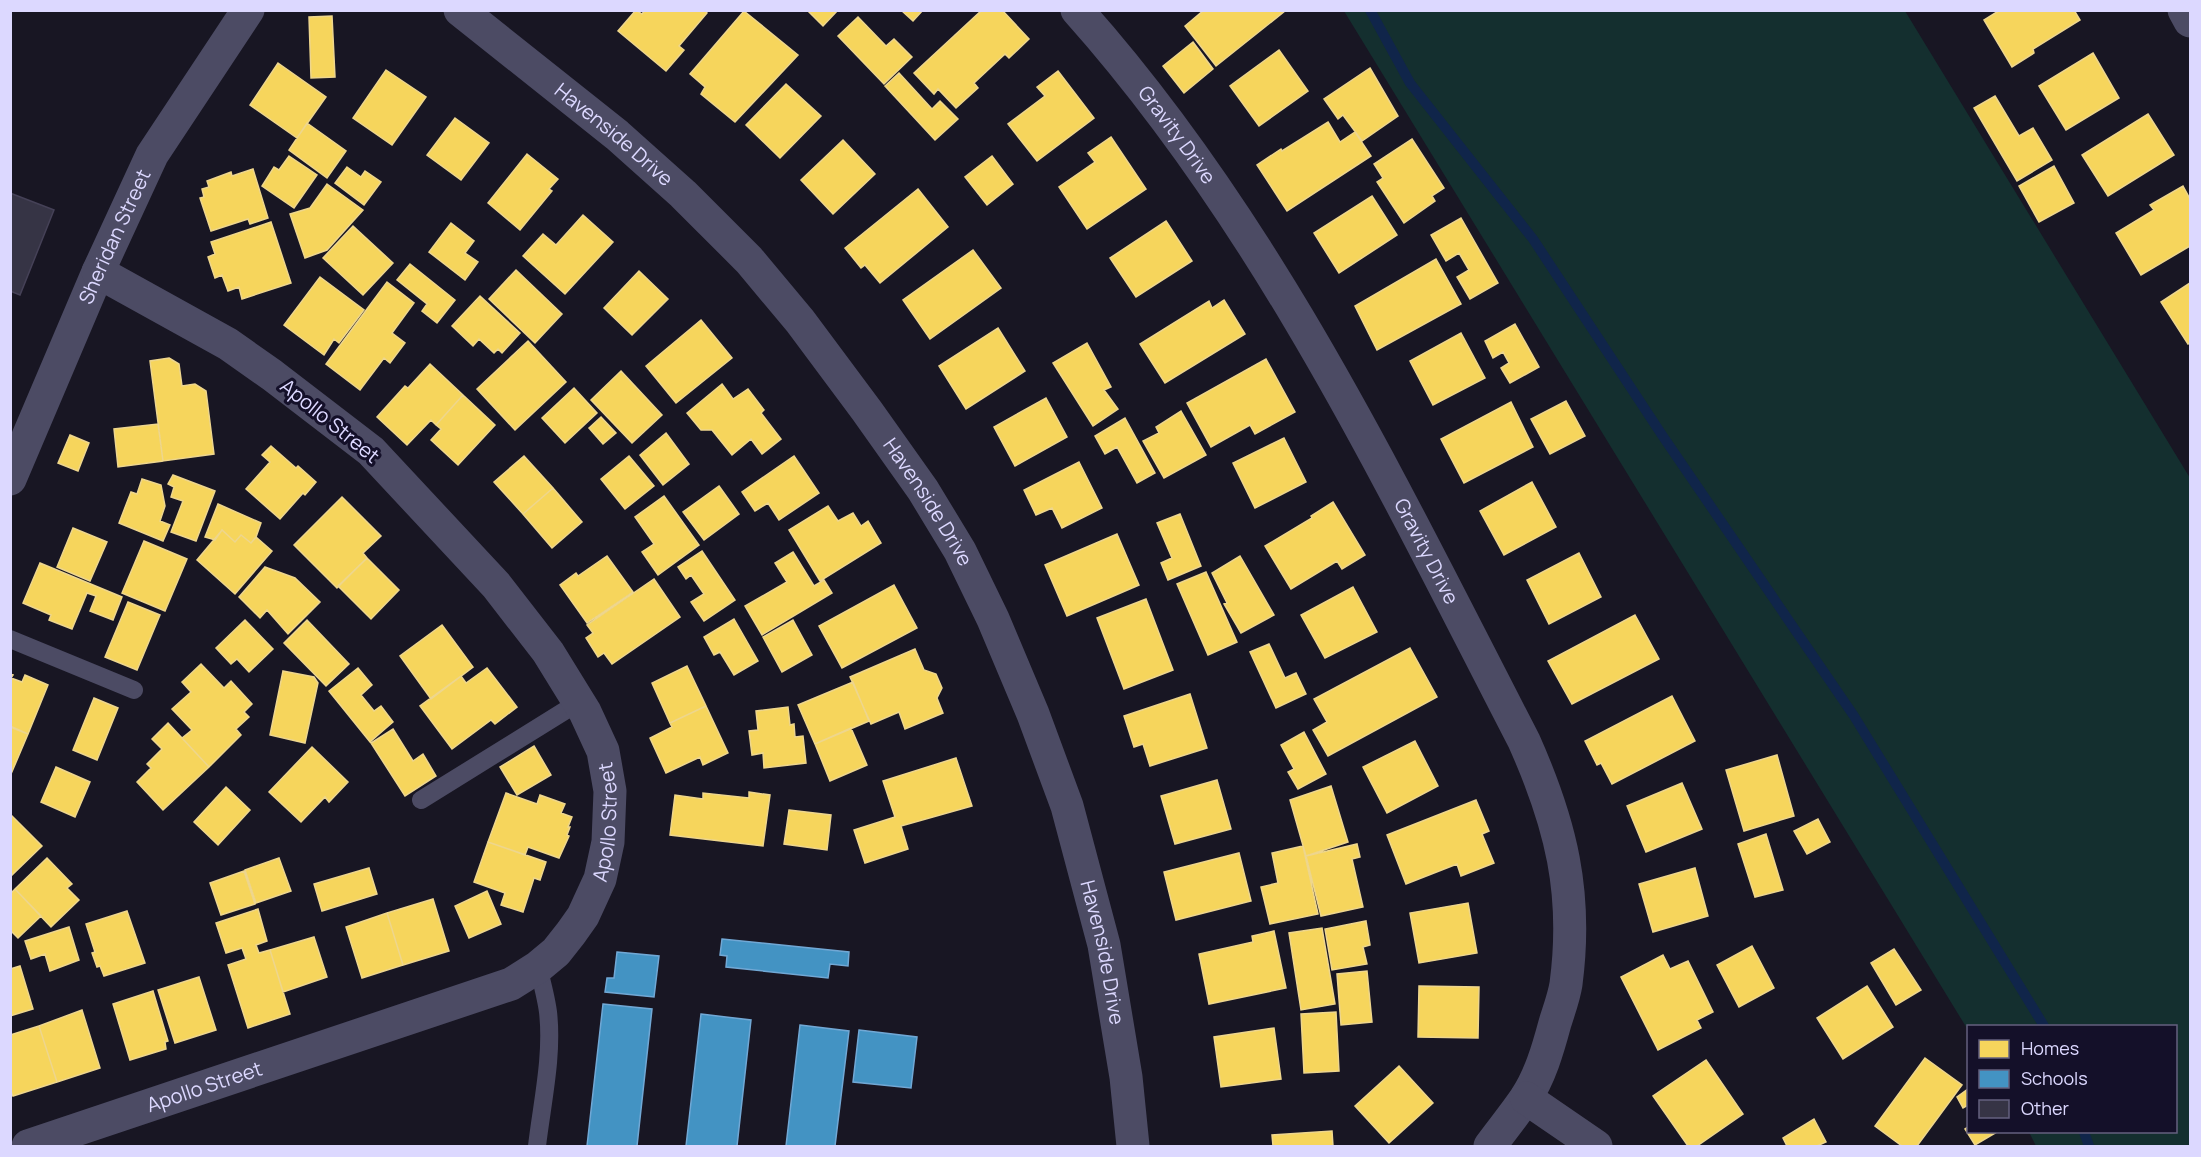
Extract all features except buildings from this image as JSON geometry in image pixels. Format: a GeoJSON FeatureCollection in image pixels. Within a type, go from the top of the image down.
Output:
{"type":"FeatureCollection","features":[{"type":"Feature","properties":{"kind":"street","name":"Sheridan Street"},"geometry":{"type":"LineString","coordinates":[[10,479],[98,272],[152,155],[248,10]]}},
{"type":"Feature","properties":{"kind":"street","name":"Havenside Drive"},"geometry":{"type":"LineString","coordinates":[[460,10],[617,135],[683,194],[749,260],[800,321],[867,411],[923,490],[960,551],[993,619],[1067,806],[1104,945],[1126,1077],[1133,1146]]}},
{"type":"Feature","properties":{"kind":"street","name":"Gravity Drive"},"geometry":{"type":"LineString","coordinates":[[1077,10],[1121,59],[1205,172],[1299,318],[1380,463],[1519,731],[1544,785],[1557,827],[1568,879],[1570,930],[1566,986],[1548,1050],[1526,1098],[1490,1146]]}},
{"type":"Feature","properties":{"kind":"street"},"geometry":{"type":"LineString","coordinates":[[2184,10],[2190,21]]}},
{"type":"Feature","properties":{"kind":"street","name":"Apollo Street"},"geometry":{"type":"LineString","coordinates":[[28,1146],[487,994],[511,984],[556,952],[584,916],[600,879],[608,842],[610,791],[603,751],[579,702],[548,652],[496,585],[371,451],[228,344],[98,272]]}},
{"type":"Feature","properties":{"kind":"street"},"geometry":{"type":"LineString","coordinates":[[1526,1098],[1596,1146]]}},
{"type":"Feature","properties":{"kind":"lane"},"geometry":{"type":"LineString","coordinates":[[10,639],[134,690]]}},
{"type":"Feature","properties":{"kind":"lane"},"geometry":{"type":"LineString","coordinates":[[421,800],[579,702]]}},
{"type":"Feature","properties":{"kind":"lane"},"geometry":{"type":"LineString","coordinates":[[537,1146],[549,1050],[549,1015],[538,967]]}},
{"type":"Feature","properties":{"kind":"green space"},"geometry":{"type":"Polygon","coordinates":[[[1344,11],[1905,11],[2190,478],[2190,1146],[2036,1146],[2030,1133],[2177,1133],[2177,1025],[1967,1025],[1967,1028],[1344,11]]]}},
{"type":"Feature","properties":{"kind":"waterway"},"geometry":{"type":"LineString","coordinates":[[1370,10],[1410,83],[1533,239],[1662,435],[1854,716],[2043,1025]]}},
{"type":"Feature","properties":{"kind":"waterway"},"geometry":{"type":"LineString","coordinates":[[2084,1133],[2089,1146]]}}]}
